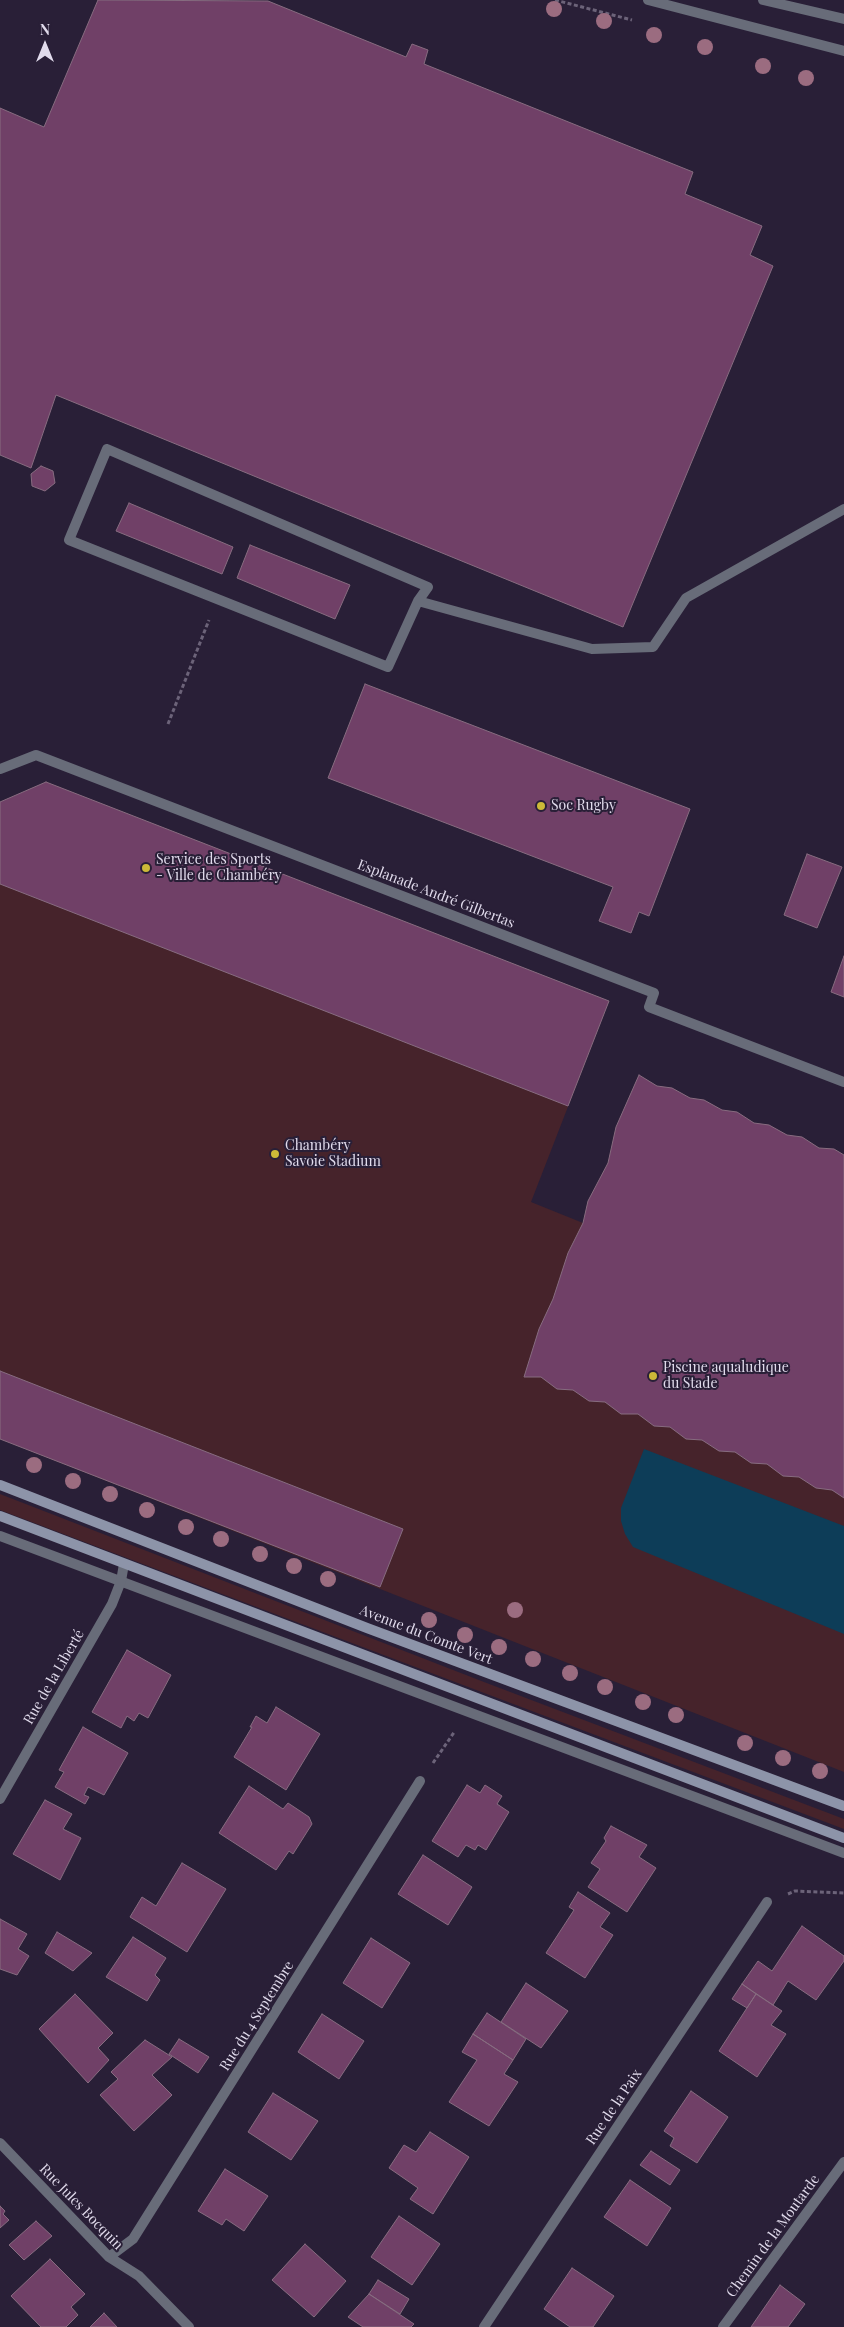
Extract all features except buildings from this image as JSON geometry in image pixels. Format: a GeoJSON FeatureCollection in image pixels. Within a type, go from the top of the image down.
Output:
{"type":"FeatureCollection","features":[{"type":"Feature","properties":{"kind":"main road","name":"Avenue du Comte Vert"},"geometry":{"type":"LineString","coordinates":[[0,1485],[358,1624],[844,1806]]}},
{"type":"Feature","properties":{"kind":"main road"},"geometry":{"type":"LineString","coordinates":[[0,1516],[844,1838]]}},
{"type":"Feature","properties":{"kind":"street"},"geometry":{"type":"LineString","coordinates":[[648,0],[844,51]]}},
{"type":"Feature","properties":{"kind":"street"},"geometry":{"type":"LineString","coordinates":[[766,0],[844,19]]}},
{"type":"Feature","properties":{"kind":"street"},"geometry":{"type":"LineString","coordinates":[[107,449],[428,587],[418,601],[388,667],[217,599],[69,540],[107,449]]}},
{"type":"Feature","properties":{"kind":"street"},"geometry":{"type":"LineString","coordinates":[[418,601],[592,649],[653,647],[686,598],[844,508]]}},
{"type":"Feature","properties":{"kind":"street","name":"Esplanade André Gilbertas"},"geometry":{"type":"LineString","coordinates":[[0,769],[36,755],[654,993],[649,1007],[844,1082]]}},
{"type":"Feature","properties":{"kind":"street"},"geometry":{"type":"LineString","coordinates":[[0,1536],[844,1852]]}},
{"type":"Feature","properties":{"kind":"street","name":"Rue de la Liberté"},"geometry":{"type":"LineString","coordinates":[[0,1799],[112,1604],[121,1581],[124,1564]]}},
{"type":"Feature","properties":{"kind":"street","name":"Rue du 4 Septembre"},"geometry":{"type":"LineString","coordinates":[[109,2257],[133,2239],[420,1781]]}},
{"type":"Feature","properties":{"kind":"street","name":"Rue de la Paix"},"geometry":{"type":"LineString","coordinates":[[484,2327],[767,1902]]}},
{"type":"Feature","properties":{"kind":"street","name":"Rue Jules Bocquin"},"geometry":{"type":"LineString","coordinates":[[0,2143],[109,2257],[139,2276],[189,2327]]}},
{"type":"Feature","properties":{"kind":"street","name":"Chemin de la Moutarde"},"geometry":{"type":"LineString","coordinates":[[724,2327],[844,2162]]}},
{"type":"Feature","properties":{"kind":"path"},"geometry":{"type":"LineString","coordinates":[[168,724],[217,599]]}},
{"type":"Feature","properties":{"kind":"path"},"geometry":{"type":"LineString","coordinates":[[420,1781],[467,1712]]}},
{"type":"Feature","properties":{"kind":"path"},"geometry":{"type":"LineString","coordinates":[[767,1902],[795,1891],[844,1893]]}},
{"type":"Feature","properties":{"kind":"shaded area","name":"Chambéry Savoie Stadium"},"geometry":{"type":"Polygon","coordinates":[[[46,782],[609,1001],[531,1202],[583,1223],[588,1201],[608,1163],[616,1127],[639,1075],[657,1086],[672,1088],[690,1098],[704,1100],[722,1110],[737,1112],[754,1123],[769,1125],[787,1135],[802,1137],[819,1148],[834,1149],[844,1155],[844,1772],[0,1439],[0,802],[46,782]]]}},
{"type":"Feature","properties":{"kind":"shaded area"},"geometry":{"type":"Polygon","coordinates":[[[0,1494],[484,1682],[844,1819],[844,1829],[0,1510],[0,1494]]]}},
{"type":"Feature","properties":{"kind":"water"},"geometry":{"type":"Polygon","coordinates":[[[644,1449],[844,1526],[844,1634],[633,1547],[625,1534],[621,1521],[621,1508],[644,1449]]]}},
{"type":"Feature","properties":{"kind":"place","name":"Soc Rugby"},"geometry":{"type":"Point","coordinates":[541,806]}},
{"type":"Feature","properties":{"kind":"place","name":"Service des Sports - Ville de Chambéry"},"geometry":{"type":"Point","coordinates":[146,868]}},
{"type":"Feature","properties":{"kind":"place","name":"Chambéry Savoie Stadium"},"geometry":{"type":"Point","coordinates":[275,1154]}},
{"type":"Feature","properties":{"kind":"place","name":"Piscine aqualudique du Stade"},"geometry":{"type":"Point","coordinates":[653,1376]}}]}
